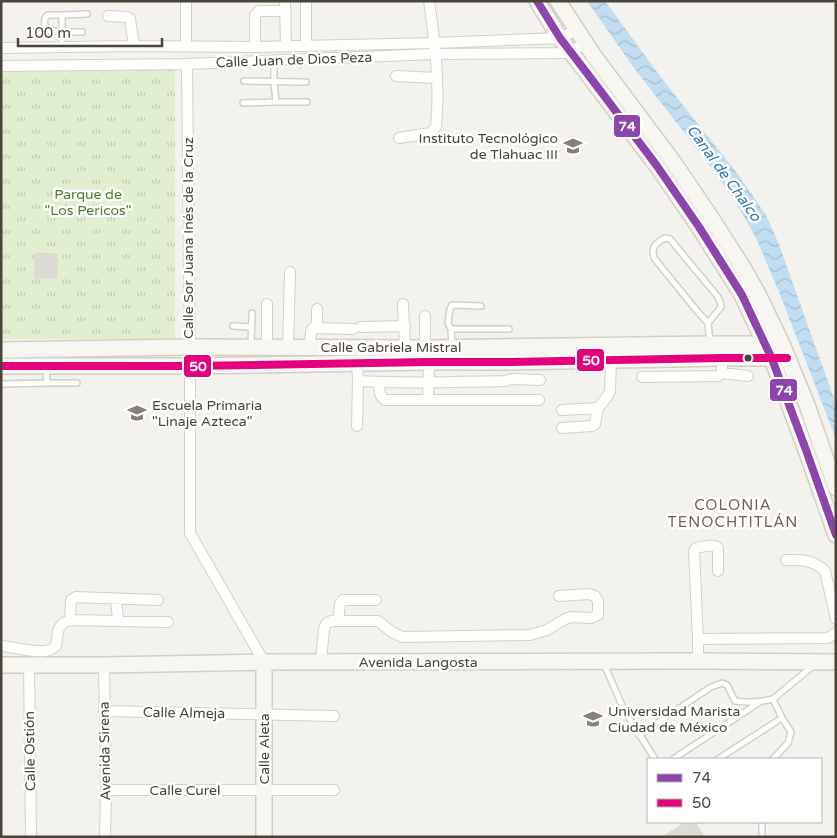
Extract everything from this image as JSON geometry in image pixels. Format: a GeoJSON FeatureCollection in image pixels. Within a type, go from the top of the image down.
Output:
{"type":"FeatureCollection","features":[{"type":"Feature","properties":{"kind":"street"},"geometry":{"type":"LineString","coordinates":[[186,1],[186,46]]}},
{"type":"Feature","properties":{"kind":"street"},"geometry":{"type":"LineString","coordinates":[[306,1],[306,46]]}},
{"type":"Feature","properties":{"kind":"street"},"geometry":{"type":"LineString","coordinates":[[399,138],[430,133],[436,127],[437,78],[435,43],[429,1]]}},
{"type":"Feature","properties":{"kind":"street"},"geometry":{"type":"LineString","coordinates":[[537,1],[560,38],[657,166],[699,227],[742,295],[766,344],[780,354],[807,405],[836,488]]}},
{"type":"Feature","properties":{"kind":"street"},"geometry":{"type":"LineString","coordinates":[[558,1],[585,43],[674,163],[712,219],[758,294],[780,354],[806,450],[836,535]]}},
{"type":"Feature","properties":{"kind":"street"},"geometry":{"type":"LineString","coordinates":[[255,47],[255,15],[259,11],[286,6],[286,47]]}},
{"type":"Feature","properties":{"kind":"street"},"geometry":{"type":"LineString","coordinates":[[108,16],[127,17],[130,20],[134,46]]}},
{"type":"Feature","properties":{"kind":"street","name":"Calle Juan de Dios Peza"},"geometry":{"type":"LineString","coordinates":[[1,48],[134,46],[286,47],[435,43],[560,38],[576,30]]}},
{"type":"Feature","properties":{"kind":"street"},"geometry":{"type":"LineString","coordinates":[[571,52],[585,43]]}},
{"type":"Feature","properties":{"kind":"street","name":"Calle Juan de Dios Peza"},"geometry":{"type":"LineString","coordinates":[[1,66],[187,64],[435,54],[571,52]]}},
{"type":"Feature","properties":{"kind":"street","name":"Calle Sor Juana Inés de la Cruz"},"geometry":{"type":"LineString","coordinates":[[187,64],[190,533],[264,662]]}},
{"type":"Feature","properties":{"kind":"street"},"geometry":{"type":"LineString","coordinates":[[396,76],[437,78]]}},
{"type":"Feature","properties":{"kind":"street"},"geometry":{"type":"LineString","coordinates":[[288,347],[290,272]]}},
{"type":"Feature","properties":{"kind":"street"},"geometry":{"type":"LineString","coordinates":[[267,304],[267,347]]}},
{"type":"Feature","properties":{"kind":"street"},"geometry":{"type":"LineString","coordinates":[[403,304],[405,348]]}},
{"type":"Feature","properties":{"kind":"street"},"geometry":{"type":"LineString","coordinates":[[317,309],[318,328]]}},
{"type":"Feature","properties":{"kind":"street"},"geometry":{"type":"LineString","coordinates":[[425,316],[429,382],[428,400]]}},
{"type":"Feature","properties":{"kind":"street"},"geometry":{"type":"LineString","coordinates":[[310,348],[311,331],[314,328],[405,326]]}},
{"type":"Feature","properties":{"kind":"street","name":"Calle Gabriela Mistral"},"geometry":{"type":"LineString","coordinates":[[1,366],[190,366],[357,363],[427,355],[452,347],[766,344]]}},
{"type":"Feature","properties":{"kind":"street","name":"Calle Gabriela Mistral"},"geometry":{"type":"LineString","coordinates":[[1,350],[189,347],[405,348],[427,355],[510,362],[611,361],[722,366],[780,354]]}},
{"type":"Feature","properties":{"kind":"street"},"geometry":{"type":"LineString","coordinates":[[506,400],[510,362],[509,347]]}},
{"type":"Feature","properties":{"kind":"street"},"geometry":{"type":"LineString","coordinates":[[562,428],[592,426],[596,424],[598,408],[610,391],[611,361]]}},
{"type":"Feature","properties":{"kind":"street"},"geometry":{"type":"LineString","coordinates":[[357,363],[357,426]]}},
{"type":"Feature","properties":{"kind":"street"},"geometry":{"type":"LineString","coordinates":[[642,377],[718,376],[722,366],[748,376]]}},
{"type":"Feature","properties":{"kind":"street"},"geometry":{"type":"LineString","coordinates":[[358,381],[540,380]]}},
{"type":"Feature","properties":{"kind":"street"},"geometry":{"type":"LineString","coordinates":[[379,382],[380,394],[385,400],[539,400]]}},
{"type":"Feature","properties":{"kind":"street"},"geometry":{"type":"LineString","coordinates":[[562,410],[598,408]]}},
{"type":"Feature","properties":{"kind":"street"},"geometry":{"type":"LineString","coordinates":[[698,660],[694,551],[696,548],[716,546],[718,548],[718,571]]}},
{"type":"Feature","properties":{"kind":"street"},"geometry":{"type":"LineString","coordinates":[[786,560],[809,561],[820,566],[825,571],[836,619]]}},
{"type":"Feature","properties":{"kind":"street"},"geometry":{"type":"LineString","coordinates":[[322,662],[324,629],[326,624],[331,621],[378,621],[402,637],[530,635],[547,630],[564,619],[571,617],[591,618],[598,615],[598,601],[595,596],[589,594],[559,596]]}},
{"type":"Feature","properties":{"kind":"street"},"geometry":{"type":"LineString","coordinates":[[70,620],[71,600],[76,597],[158,600]]}},
{"type":"Feature","properties":{"kind":"street"},"geometry":{"type":"LineString","coordinates":[[116,599],[118,620]]}},
{"type":"Feature","properties":{"kind":"street"},"geometry":{"type":"LineString","coordinates":[[338,621],[340,604],[343,600],[376,600]]}},
{"type":"Feature","properties":{"kind":"street"},"geometry":{"type":"LineString","coordinates":[[1,646],[46,651],[56,646],[59,627],[63,622],[70,620],[168,622]]}},
{"type":"Feature","properties":{"kind":"street"},"geometry":{"type":"LineString","coordinates":[[698,639],[828,638],[836,632]]}},
{"type":"Feature","properties":{"kind":"street","name":"Avenida Langosta"},"geometry":{"type":"LineString","coordinates":[[1,665],[698,660],[836,662]]}},
{"type":"Feature","properties":{"kind":"street","name":"Calle Aleta"},"geometry":{"type":"LineString","coordinates":[[264,662],[264,837]]}},
{"type":"Feature","properties":{"kind":"street","name":"Calle Ostión"},"geometry":{"type":"LineString","coordinates":[[29,665],[32,837]]}},
{"type":"Feature","properties":{"kind":"street","name":"Avenida Sirena"},"geometry":{"type":"LineString","coordinates":[[104,665],[105,837]]}},
{"type":"Feature","properties":{"kind":"street","name":"Calle Almeja"},"geometry":{"type":"LineString","coordinates":[[104,711],[334,716]]}},
{"type":"Feature","properties":{"kind":"street","name":"Calle Curel"},"geometry":{"type":"LineString","coordinates":[[106,790],[334,790]]}},
{"type":"Feature","properties":{"kind":"lane"},"geometry":{"type":"LineString","coordinates":[[82,32],[47,30],[44,18],[48,14],[87,14]]}},
{"type":"Feature","properties":{"kind":"lane"},"geometry":{"type":"LineString","coordinates":[[62,15],[62,48]]}},
{"type":"Feature","properties":{"kind":"lane"},"geometry":{"type":"LineString","coordinates":[[274,61],[276,102]]}},
{"type":"Feature","properties":{"kind":"lane"},"geometry":{"type":"LineString","coordinates":[[244,81],[306,82]]}},
{"type":"Feature","properties":{"kind":"lane"},"geometry":{"type":"LineString","coordinates":[[243,103],[307,102]]}},
{"type":"Feature","properties":{"kind":"lane"},"geometry":{"type":"LineString","coordinates":[[708,323],[721,307],[718,297],[670,239],[665,238],[656,243],[652,250],[654,258],[708,323],[710,344]]}},
{"type":"Feature","properties":{"kind":"lane"},"geometry":{"type":"LineString","coordinates":[[452,347],[452,329],[448,323],[452,305],[481,306]]}},
{"type":"Feature","properties":{"kind":"lane"},"geometry":{"type":"LineString","coordinates":[[251,348],[252,312]]}},
{"type":"Feature","properties":{"kind":"lane"},"geometry":{"type":"LineString","coordinates":[[233,326],[251,327]]}},
{"type":"Feature","properties":{"kind":"lane"},"geometry":{"type":"LineString","coordinates":[[452,329],[509,329]]}},
{"type":"Feature","properties":{"kind":"lane"},"geometry":{"type":"LineString","coordinates":[[46,366],[47,383]]}},
{"type":"Feature","properties":{"kind":"lane"},"geometry":{"type":"LineString","coordinates":[[1,384],[77,383]]}},
{"type":"Feature","properties":{"kind":"lane"},"geometry":{"type":"LineString","coordinates":[[603,661],[624,710],[654,758]]}},
{"type":"Feature","properties":{"kind":"lane"},"geometry":{"type":"LineString","coordinates":[[640,735],[711,687],[722,683],[727,686],[735,701],[760,702],[773,699],[818,662]]}},
{"type":"Feature","properties":{"kind":"lane"},"geometry":{"type":"LineString","coordinates":[[773,699],[791,732],[788,743],[774,758]]}},
{"type":"Feature","properties":{"kind":"lane"},"geometry":{"type":"LineString","coordinates":[[675,758],[760,702]]}},
{"type":"Feature","properties":{"kind":"lane"},"geometry":{"type":"LineString","coordinates":[[720,758],[782,718]]}},
{"type":"Feature","properties":{"kind":"lane"},"geometry":{"type":"LineString","coordinates":[[762,823],[762,837]]}},
{"type":"Feature","properties":{"kind":"green space","name":"Parque de \"Los Pericos\""},"geometry":{"type":"Polygon","coordinates":[[[175,65],[175,339],[1,339],[1,66],[175,65]]]}},
{"type":"Feature","properties":{"kind":"water","name":"Canal de Chalco"},"geometry":{"type":"Polygon","coordinates":[[[587,1],[605,1],[663,80],[737,173],[766,215],[778,242],[836,404],[836,439],[779,292],[756,238],[735,201],[634,68],[587,1]]]}},
{"type":"Feature","properties":{"kind":"building"},"geometry":{"type":"Polygon","coordinates":[[[35,253],[57,254],[57,278],[35,278],[35,253]]]}},
{"type":"Feature","properties":{"kind":"building"},"geometry":{"type":"Polygon","coordinates":[[[684,823],[696,823],[704,837],[662,837],[684,823]]]}},
{"type":"Feature","properties":{"kind":"transit line","name":"74"},"geometry":{"type":"LineString","coordinates":[[537,1],[560,38],[657,166],[699,227],[742,295],[772,359],[836,535]]}},
{"type":"Feature","properties":{"kind":"transit line","name":"50"},"geometry":{"type":"LineString","coordinates":[[1,366],[190,366],[787,358]]}},
{"type":"Feature","properties":{"kind":"place","name":"Instituto Tecnológico de Tlahuac III"},"geometry":{"type":"Point","coordinates":[573,146]}},
{"type":"Feature","properties":{"kind":"place","name":"Escuela Primaria \"Linaje Azteca\""},"geometry":{"type":"Point","coordinates":[137,413]}},
{"type":"Feature","properties":{"kind":"place","name":"Universidad Marista Ciudad de México"},"geometry":{"type":"Point","coordinates":[593,719]}},
{"type":"Feature","properties":{"kind":"district","name":"COLONIA TENOCHTITLÁN"},"geometry":{"type":"Point","coordinates":[733,514]}}]}
